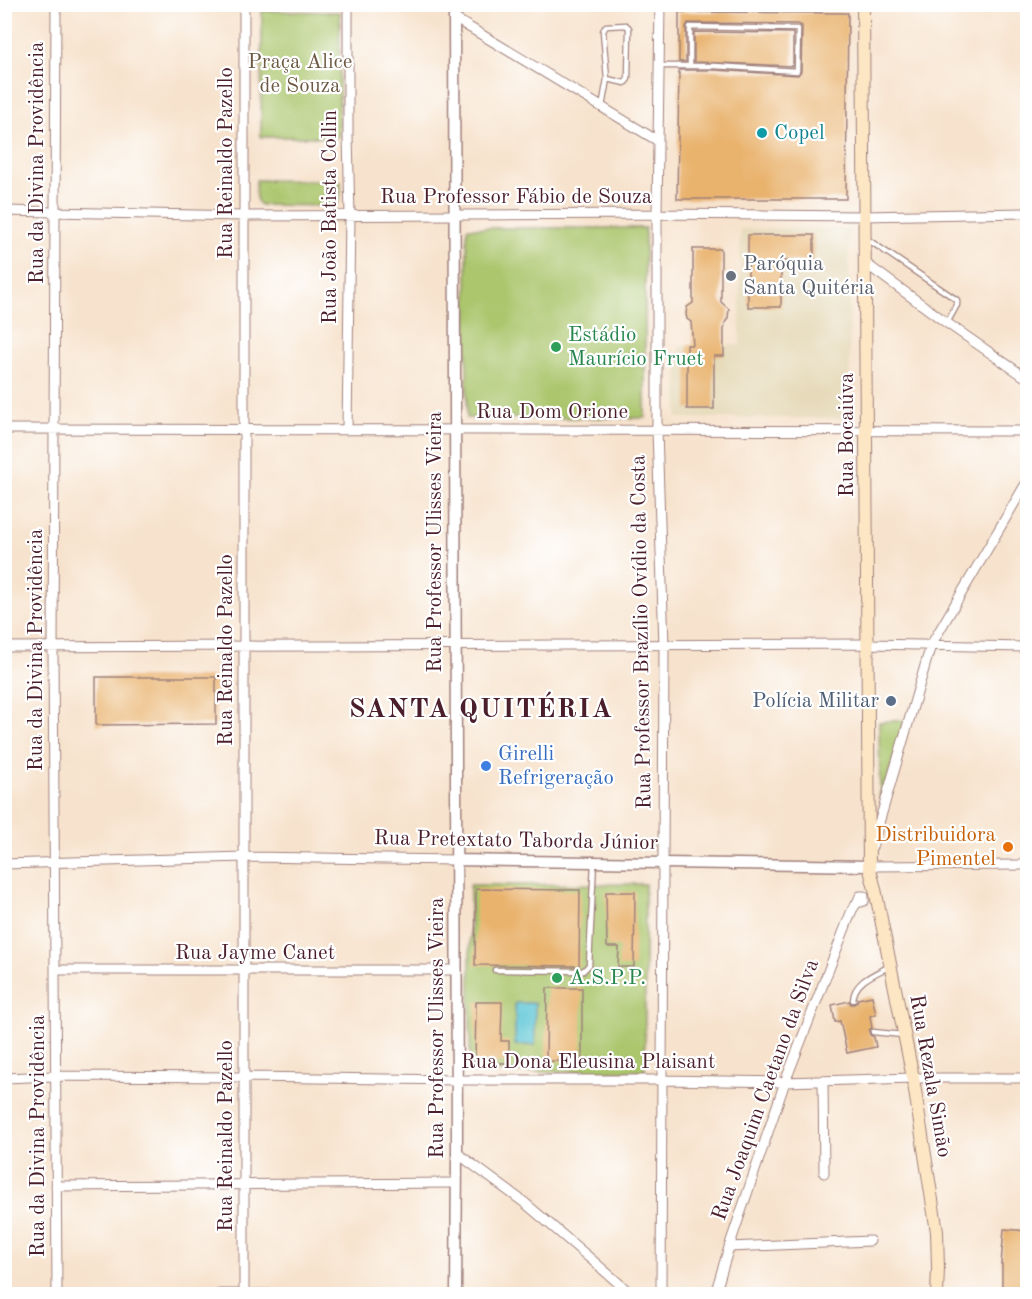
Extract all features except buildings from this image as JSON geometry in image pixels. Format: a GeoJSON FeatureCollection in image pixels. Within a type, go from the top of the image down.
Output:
{"type":"FeatureCollection","features":[{"type":"Feature","properties":{"kind":"main road","name":"Rua Bocaiúva"},"geometry":{"type":"LineString","coordinates":[[863,4],[869,860]]}},
{"type":"Feature","properties":{"kind":"main road","name":"Rua Rezala Simão"},"geometry":{"type":"LineString","coordinates":[[869,860],[913,1078],[937,1232],[937,1294]]}},
{"type":"Feature","properties":{"kind":"street","name":"Rua da Divina Providência"},"geometry":{"type":"LineString","coordinates":[[56,4],[52,646],[57,1294]]}},
{"type":"Feature","properties":{"kind":"street","name":"Rua Reinaldo Pazello"},"geometry":{"type":"LineString","coordinates":[[244,4],[244,1294]]}},
{"type":"Feature","properties":{"kind":"street","name":"Rua João Batista Collin"},"geometry":{"type":"LineString","coordinates":[[347,430],[350,216],[348,4]]}},
{"type":"Feature","properties":{"kind":"street","name":"Rua Professor Ulisses Vieira"},"geometry":{"type":"LineString","coordinates":[[454,4],[456,1294]]}},
{"type":"Feature","properties":{"kind":"street","name":"Rua Professor Brazílio Ovídio da Costa"},"geometry":{"type":"LineString","coordinates":[[660,4],[657,430],[664,645],[661,1294]]}},
{"type":"Feature","properties":{"kind":"street"},"geometry":{"type":"LineString","coordinates":[[454,18],[658,141]]}},
{"type":"Feature","properties":{"kind":"street","name":"Rua Professor Fábio de Souza"},"geometry":{"type":"LineString","coordinates":[[4,211],[244,216],[454,214],[864,216],[1028,213]]}},
{"type":"Feature","properties":{"kind":"street"},"geometry":{"type":"LineString","coordinates":[[865,263],[1028,379]]}},
{"type":"Feature","properties":{"kind":"street","name":"Rua Dom Orione"},"geometry":{"type":"LineString","coordinates":[[4,429],[1028,431]]}},
{"type":"Feature","properties":{"kind":"street"},"geometry":{"type":"LineString","coordinates":[[869,860],[931,645],[1028,480]]}},
{"type":"Feature","properties":{"kind":"street"},"geometry":{"type":"LineString","coordinates":[[4,647],[868,644],[1028,646]]}},
{"type":"Feature","properties":{"kind":"street","name":"Rua Pretextato Taborda Júnior"},"geometry":{"type":"LineString","coordinates":[[4,864],[244,857],[594,862],[869,860],[1028,865]]}},
{"type":"Feature","properties":{"kind":"street","name":"Rua Joaquim Caetano da Silva"},"geometry":{"type":"LineString","coordinates":[[715,1294],[785,1082],[852,910],[858,901]]}},
{"type":"Feature","properties":{"kind":"street","name":"Rua Jayme Canet"},"geometry":{"type":"LineString","coordinates":[[55,970],[456,970]]}},
{"type":"Feature","properties":{"kind":"street","name":"Rua Dona Eleusina Plaisant"},"geometry":{"type":"LineString","coordinates":[[4,1078],[56,1076],[785,1082],[913,1078],[1028,1078]]}},
{"type":"Feature","properties":{"kind":"street"},"geometry":{"type":"LineString","coordinates":[[824,1080],[824,1173]]}},
{"type":"Feature","properties":{"kind":"street"},"geometry":{"type":"LineString","coordinates":[[457,1153],[525,1203],[631,1294]]}},
{"type":"Feature","properties":{"kind":"street"},"geometry":{"type":"LineString","coordinates":[[57,1186],[456,1183]]}},
{"type":"Feature","properties":{"kind":"street"},"geometry":{"type":"LineString","coordinates":[[729,1247],[870,1241]]}},
{"type":"Feature","properties":{"kind":"street"},"geometry":{"type":"LineString","coordinates":[[219,1294],[280,1294]]}},
{"type":"Feature","properties":{"kind":"lane"},"geometry":{"type":"LineString","coordinates":[[602,107],[607,79],[603,31],[606,26],[626,25],[629,28],[628,79],[625,83],[607,79]]}},
{"type":"Feature","properties":{"kind":"lane"},"geometry":{"type":"LineString","coordinates":[[660,66],[690,66],[714,66],[797,71],[798,29],[690,27],[690,66]]}},
{"type":"Feature","properties":{"kind":"lane"},"geometry":{"type":"LineString","coordinates":[[865,237],[957,300],[957,305],[947,323]]}},
{"type":"Feature","properties":{"kind":"lane"},"geometry":{"type":"LineString","coordinates":[[495,969],[583,971],[589,965],[594,862]]}},
{"type":"Feature","properties":{"kind":"lane"},"geometry":{"type":"LineString","coordinates":[[853,1000],[853,994],[860,983],[890,966]]}},
{"type":"Feature","properties":{"kind":"lane"},"geometry":{"type":"LineString","coordinates":[[873,1032],[904,1035]]}},
{"type":"Feature","properties":{"kind":"shaded area"},"geometry":{"type":"Polygon","coordinates":[[[849,228],[850,418],[677,418],[679,346],[740,345],[740,229],[849,228]]]}},
{"type":"Feature","properties":{"kind":"green space","name":"Praça Alice de Souza"},"geometry":{"type":"Polygon","coordinates":[[[262,11],[340,12],[339,137],[261,137],[262,11]]]}},
{"type":"Feature","properties":{"kind":"green space"},"geometry":{"type":"Polygon","coordinates":[[[256,180],[341,181],[340,198],[334,206],[261,205],[256,197],[256,180]]]}},
{"type":"Feature","properties":{"kind":"green space","name":"Estádio Maurício Fruet"},"geometry":{"type":"Polygon","coordinates":[[[467,228],[645,228],[645,418],[467,418],[467,228]]]}},
{"type":"Feature","properties":{"kind":"green space"},"geometry":{"type":"Polygon","coordinates":[[[906,720],[880,801],[879,722],[906,720]]]}},
{"type":"Feature","properties":{"kind":"green space","name":"A.S.P.P."},"geometry":{"type":"Polygon","coordinates":[[[645,884],[645,1071],[470,1072],[470,885],[645,884]]]}},
{"type":"Feature","properties":{"kind":"water"},"geometry":{"type":"Polygon","coordinates":[[[515,1003],[535,1003],[535,1045],[515,1045],[515,1003]]]}},
{"type":"Feature","properties":{"kind":"place","name":"Copel"},"geometry":{"type":"Point","coordinates":[762,133]}},
{"type":"Feature","properties":{"kind":"place","name":"Paróquia Santa Quitéria"},"geometry":{"type":"Point","coordinates":[731,276]}},
{"type":"Feature","properties":{"kind":"place","name":"Estádio Maurício Fruet"},"geometry":{"type":"Point","coordinates":[556,347]}},
{"type":"Feature","properties":{"kind":"place","name":"Polícia Militar"},"geometry":{"type":"Point","coordinates":[891,701]}},
{"type":"Feature","properties":{"kind":"place","name":"Girelli Refrigeração"},"geometry":{"type":"Point","coordinates":[486,766]}},
{"type":"Feature","properties":{"kind":"place","name":"Distribuidora Pimentel"},"geometry":{"type":"Point","coordinates":[1008,847]}},
{"type":"Feature","properties":{"kind":"place","name":"A.S.P.P."},"geometry":{"type":"Point","coordinates":[557,978]}},
{"type":"Feature","properties":{"kind":"district","name":"SANTA QUITÉRIA"},"geometry":{"type":"Point","coordinates":[481,709]}}]}
